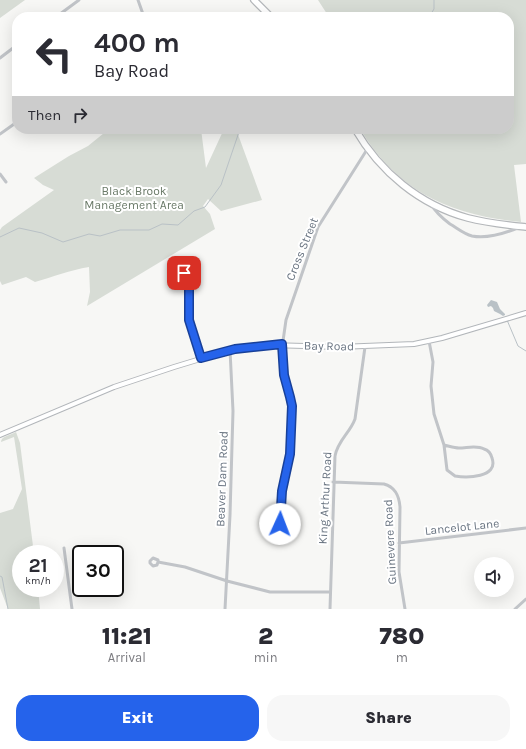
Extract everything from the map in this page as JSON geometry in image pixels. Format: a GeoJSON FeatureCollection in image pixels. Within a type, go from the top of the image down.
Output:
{"type":"FeatureCollection","features":[{"type":"Feature","properties":{"kind":"highway"},"geometry":{"type":"LineString","coordinates":[[258,2],[267,12]]}},
{"type":"Feature","properties":{"kind":"highway"},"geometry":{"type":"LineString","coordinates":[[358,134],[377,160],[393,176],[410,190],[430,202],[449,212],[470,219],[524,227]]}},
{"type":"Feature","properties":{"kind":"main road","name":"Bay Road"},"geometry":{"type":"LineString","coordinates":[[0,435],[114,387],[230,350],[282,344],[326,347],[404,345],[429,341],[526,313]]}},
{"type":"Feature","properties":{"kind":"street"},"geometry":{"type":"LineString","coordinates":[[63,12],[79,0]]}},
{"type":"Feature","properties":{"kind":"street"},"geometry":{"type":"LineString","coordinates":[[138,0],[142,12]]}},
{"type":"Feature","properties":{"kind":"street"},"geometry":{"type":"LineString","coordinates":[[0,58],[12,49]]}},
{"type":"Feature","properties":{"kind":"street"},"geometry":{"type":"LineString","coordinates":[[0,134],[12,126]]}},
{"type":"Feature","properties":{"kind":"street","name":"Cross Street"},"geometry":{"type":"LineString","coordinates":[[281,528],[281,495],[290,454],[292,406],[284,375],[282,344],[283,330],[287,314],[317,230],[368,148]]}},
{"type":"Feature","properties":{"kind":"street"},"geometry":{"type":"LineString","coordinates":[[0,174],[6,182]]}},
{"type":"Feature","properties":{"kind":"street"},"geometry":{"type":"LineString","coordinates":[[430,202],[436,212],[443,219],[472,236],[497,235],[524,227]]}},
{"type":"Feature","properties":{"kind":"street"},"geometry":{"type":"LineString","coordinates":[[189,277],[189,320],[201,358]]}},
{"type":"Feature","properties":{"kind":"street"},"geometry":{"type":"LineString","coordinates":[[429,341],[433,362],[431,386],[435,418],[444,444],[447,470],[455,476],[481,476],[486,474],[493,466],[492,456],[484,448],[456,448],[444,444]]}},
{"type":"Feature","properties":{"kind":"street","name":"King Arthur Road"},"geometry":{"type":"LineString","coordinates":[[330,609],[334,460],[338,446],[352,426],[356,414],[365,346]]}},
{"type":"Feature","properties":{"kind":"street","name":"Beaver Dam Road"},"geometry":{"type":"LineString","coordinates":[[225,609],[231,509],[233,412],[230,350]]}},
{"type":"Feature","properties":{"kind":"street","name":"Guinevere Road"},"geometry":{"type":"LineString","coordinates":[[333,482],[376,482],[387,485],[393,488],[396,492],[399,500],[399,572],[405,609]]}},
{"type":"Feature","properties":{"kind":"street","name":"Lancelot Lane"},"geometry":{"type":"LineString","coordinates":[[399,543],[526,528]]}},
{"type":"Feature","properties":{"kind":"street"},"geometry":{"type":"LineString","coordinates":[[64,548],[72,609]]}},
{"type":"Feature","properties":{"kind":"street"},"geometry":{"type":"LineString","coordinates":[[158,562],[185,567],[227,582],[272,592],[330,592]]}},
{"type":"Feature","properties":{"kind":"street"},"geometry":{"type":"LineString","coordinates":[[515,609],[526,599]]}},
{"type":"Feature","properties":{"kind":"green space"},"geometry":{"type":"Polygon","coordinates":[[[0,0],[25,0],[0,18],[0,0]]]}},
{"type":"Feature","properties":{"kind":"green space"},"geometry":{"type":"Polygon","coordinates":[[[318,0],[526,0],[526,164],[514,165],[521,222],[495,219],[471,213],[449,206],[428,196],[409,184],[391,169],[375,151],[363,134],[514,134],[514,12],[326,12],[318,0]]]}},
{"type":"Feature","properties":{"kind":"green space","name":"Black Brook Management Area"},"geometry":{"type":"Polygon","coordinates":[[[103,134],[202,134],[206,168],[222,134],[238,134],[262,200],[221,211],[208,199],[203,206],[210,214],[215,229],[87,306],[90,292],[89,267],[35,282],[26,277],[2,285],[0,281],[0,230],[2,227],[54,190],[43,185],[34,178],[88,146],[103,134]]]}},
{"type":"Feature","properties":{"kind":"green space"},"geometry":{"type":"Polygon","coordinates":[[[16,432],[20,443],[33,545],[12,545],[12,597],[39,597],[40,609],[8,609],[0,588],[0,513],[13,509],[22,489],[14,437],[1,442],[4,437],[16,432]]]}},
{"type":"Feature","properties":{"kind":"shaded area"},"geometry":{"type":"Polygon","coordinates":[[[491,300],[497,302],[505,315],[503,316],[494,311],[491,306],[488,307],[487,305],[491,300]]]}},
{"type":"Feature","properties":{"kind":"waterway"},"geometry":{"type":"LineString","coordinates":[[432,12],[434,9],[434,0]]}},
{"type":"Feature","properties":{"kind":"waterway"},"geometry":{"type":"LineString","coordinates":[[0,237],[19,228],[42,233],[63,242],[89,234],[100,236],[120,230],[149,230],[162,224],[178,225],[194,211],[205,207],[221,185],[238,134]]}},
{"type":"Feature","properties":{"kind":"waterway"},"geometry":{"type":"LineString","coordinates":[[507,320],[518,346],[526,351]]}},
{"type":"Feature","properties":{"kind":"waterway"},"geometry":{"type":"LineString","coordinates":[[0,576],[2,577],[8,609]]}},
{"type":"Feature","properties":{"kind":"route"},"geometry":{"type":"LineString","coordinates":[[184,273],[189,277],[189,323],[201,358],[235,349],[282,344],[284,375],[292,406],[290,454],[281,495],[280,524]]}}]}
